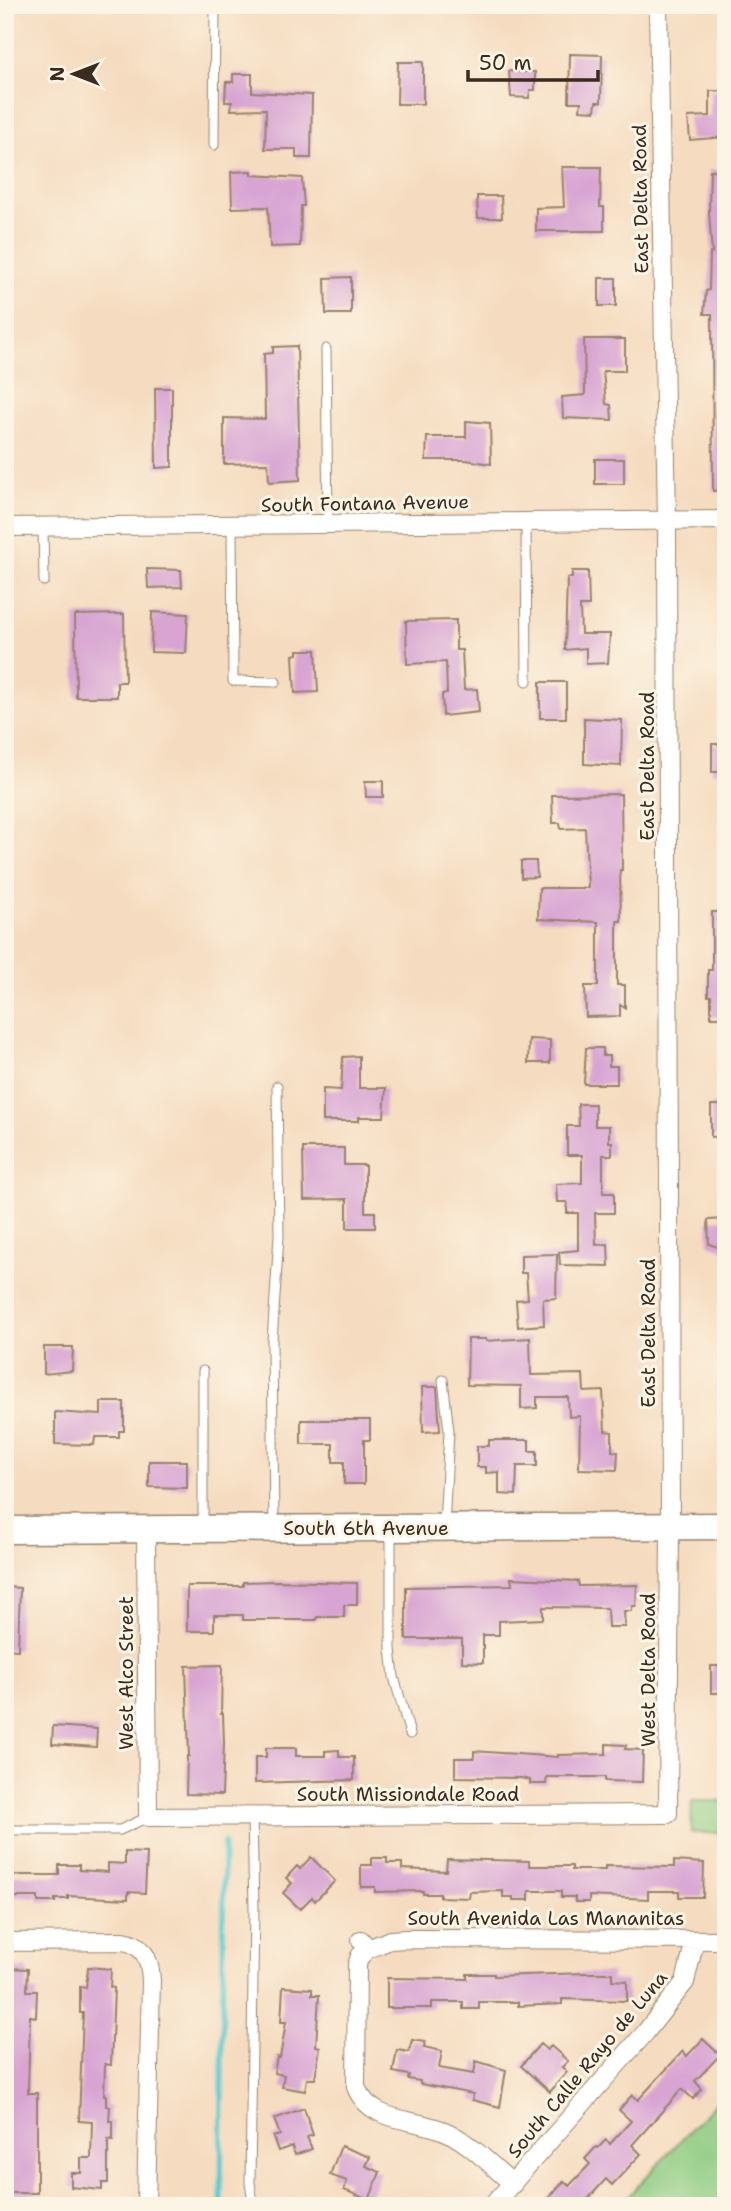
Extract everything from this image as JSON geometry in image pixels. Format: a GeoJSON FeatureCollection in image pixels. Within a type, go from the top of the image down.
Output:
{"type":"FeatureCollection","features":[{"type":"Feature","properties":{"kind":"street","name":"East Delta Road"},"geometry":{"type":"LineString","coordinates":[[658,5],[667,520],[670,1527]]}},
{"type":"Feature","properties":{"kind":"street","name":"South Fontana Avenue"},"geometry":{"type":"LineString","coordinates":[[5,527],[726,520]]}},
{"type":"Feature","properties":{"kind":"street","name":"South 6th Avenue"},"geometry":{"type":"LineString","coordinates":[[5,1530],[726,1526]]}},
{"type":"Feature","properties":{"kind":"street","name":"West Delta Road"},"geometry":{"type":"LineString","coordinates":[[668,1814],[670,1527]]}},
{"type":"Feature","properties":{"kind":"street","name":"West Alco Street"},"geometry":{"type":"LineString","coordinates":[[146,1530],[148,1817]]}},
{"type":"Feature","properties":{"kind":"street","name":"South Missiondale Road"},"geometry":{"type":"LineString","coordinates":[[148,1817],[668,1814]]}},
{"type":"Feature","properties":{"kind":"street","name":"South Avenida Las Mananitas"},"geometry":{"type":"LineString","coordinates":[[513,2184],[450,2133],[374,2111],[359,2101],[356,2087],[357,1965],[365,1945],[407,1939],[726,1940]]}},
{"type":"Feature","properties":{"kind":"street","name":"South Calle Rayo de Luna"},"geometry":{"type":"LineString","coordinates":[[492,2206],[645,2033],[685,1982],[695,1940]]}},
{"type":"Feature","properties":{"kind":"street"},"geometry":{"type":"LineString","coordinates":[[5,1942],[123,1941],[133,1942],[144,1953],[150,1967],[151,1980],[146,2206]]}},
{"type":"Feature","properties":{"kind":"lane"},"geometry":{"type":"LineString","coordinates":[[214,145],[215,5]]}},
{"type":"Feature","properties":{"kind":"lane"},"geometry":{"type":"LineString","coordinates":[[326,349],[328,524]]}},
{"type":"Feature","properties":{"kind":"lane"},"geometry":{"type":"LineString","coordinates":[[526,522],[527,681]]}},
{"type":"Feature","properties":{"kind":"lane"},"geometry":{"type":"LineString","coordinates":[[232,525],[233,681],[276,682]]}},
{"type":"Feature","properties":{"kind":"lane"},"geometry":{"type":"LineString","coordinates":[[43,527],[44,581]]}},
{"type":"Feature","properties":{"kind":"lane"},"geometry":{"type":"LineString","coordinates":[[274,1529],[272,1342],[279,1236],[277,1086]]}},
{"type":"Feature","properties":{"kind":"lane"},"geometry":{"type":"LineString","coordinates":[[203,1371],[203,1530]]}},
{"type":"Feature","properties":{"kind":"lane"},"geometry":{"type":"LineString","coordinates":[[443,1380],[449,1431],[444,1528]]}},
{"type":"Feature","properties":{"kind":"lane"},"geometry":{"type":"LineString","coordinates":[[391,1528],[391,1648],[394,1677],[410,1734]]}},
{"type":"Feature","properties":{"kind":"lane"},"geometry":{"type":"LineString","coordinates":[[252,1816],[254,1909],[250,2183],[256,2206]]}},
{"type":"Feature","properties":{"kind":"lane"},"geometry":{"type":"LineString","coordinates":[[5,1830],[120,1830],[148,1817]]}},
{"type":"Feature","properties":{"kind":"green space"},"geometry":{"type":"Polygon","coordinates":[[[692,1801],[726,1801],[726,1833],[691,1833],[692,1801]]]}},
{"type":"Feature","properties":{"kind":"green space"},"geometry":{"type":"Polygon","coordinates":[[[726,2092],[726,2206],[619,2206],[726,2092]]]}},
{"type":"Feature","properties":{"kind":"building"},"geometry":{"type":"Polygon","coordinates":[[[570,54],[602,55],[601,102],[596,102],[595,111],[580,110],[581,102],[569,102],[570,54]]]}},
{"type":"Feature","properties":{"kind":"building"},"geometry":{"type":"Polygon","coordinates":[[[398,62],[423,62],[423,104],[397,104],[398,62]]]}},
{"type":"Feature","properties":{"kind":"building"},"geometry":{"type":"Polygon","coordinates":[[[509,71],[535,72],[535,90],[530,90],[529,98],[511,97],[509,71]]]}},
{"type":"Feature","properties":{"kind":"building"},"geometry":{"type":"Polygon","coordinates":[[[233,74],[252,74],[252,92],[312,95],[311,158],[296,158],[296,149],[265,149],[266,109],[231,110],[232,102],[225,102],[226,82],[233,82],[233,74]]]}},
{"type":"Feature","properties":{"kind":"building"},"geometry":{"type":"Polygon","coordinates":[[[710,91],[726,91],[725,137],[690,140],[688,117],[710,116],[710,91]]]}},
{"type":"Feature","properties":{"kind":"building"},"geometry":{"type":"Polygon","coordinates":[[[562,167],[601,167],[600,207],[604,207],[604,231],[536,231],[536,208],[564,207],[562,167]]]}},
{"type":"Feature","properties":{"kind":"building"},"geometry":{"type":"Polygon","coordinates":[[[710,170],[726,170],[726,491],[713,491],[712,314],[704,314],[712,253],[710,170]]]}},
{"type":"Feature","properties":{"kind":"building"},"geometry":{"type":"Polygon","coordinates":[[[252,171],[252,175],[302,178],[304,206],[301,206],[300,246],[270,247],[268,207],[232,208],[231,172],[252,171]]]}},
{"type":"Feature","properties":{"kind":"building"},"geometry":{"type":"Polygon","coordinates":[[[477,196],[501,196],[502,218],[478,218],[477,196]]]}},
{"type":"Feature","properties":{"kind":"building"},"geometry":{"type":"Polygon","coordinates":[[[351,277],[351,314],[326,314],[325,278],[351,277]]]}},
{"type":"Feature","properties":{"kind":"building"},"geometry":{"type":"Polygon","coordinates":[[[599,278],[616,278],[616,306],[599,306],[599,278]]]}},
{"type":"Feature","properties":{"kind":"building"},"geometry":{"type":"Polygon","coordinates":[[[584,339],[625,339],[625,371],[603,371],[606,404],[611,405],[612,420],[563,418],[562,397],[585,395],[584,339]]]}},
{"type":"Feature","properties":{"kind":"building"},"geometry":{"type":"Polygon","coordinates":[[[297,346],[300,480],[269,482],[268,463],[224,464],[224,418],[265,419],[264,354],[273,353],[273,347],[297,346]]]}},
{"type":"Feature","properties":{"kind":"building"},"geometry":{"type":"Polygon","coordinates":[[[155,388],[172,388],[172,467],[156,468],[155,388]]]}},
{"type":"Feature","properties":{"kind":"building"},"geometry":{"type":"Polygon","coordinates":[[[466,421],[490,423],[491,464],[466,460],[426,460],[427,437],[466,437],[466,421]]]}},
{"type":"Feature","properties":{"kind":"building"},"geometry":{"type":"Polygon","coordinates":[[[595,459],[624,459],[624,484],[595,484],[595,459]]]}},
{"type":"Feature","properties":{"kind":"building"},"geometry":{"type":"Polygon","coordinates":[[[147,569],[181,570],[182,587],[148,588],[147,569]]]}},
{"type":"Feature","properties":{"kind":"building"},"geometry":{"type":"Polygon","coordinates":[[[572,571],[588,571],[589,606],[580,606],[581,634],[610,634],[608,663],[586,664],[586,648],[565,650],[567,578],[572,578],[572,571]]]}},
{"type":"Feature","properties":{"kind":"building"},"geometry":{"type":"Polygon","coordinates":[[[152,612],[188,614],[186,653],[151,652],[152,612]]]}},
{"type":"Feature","properties":{"kind":"building"},"geometry":{"type":"Polygon","coordinates":[[[124,614],[125,682],[117,682],[117,697],[76,697],[75,615],[124,614]]]}},
{"type":"Feature","properties":{"kind":"building"},"geometry":{"type":"Polygon","coordinates":[[[456,620],[456,650],[462,650],[464,690],[477,689],[479,712],[443,716],[442,694],[447,693],[446,662],[407,664],[406,621],[456,620]]]}},
{"type":"Feature","properties":{"kind":"building"},"geometry":{"type":"Polygon","coordinates":[[[298,650],[316,650],[318,692],[295,693],[293,655],[298,654],[298,650]]]}},
{"type":"Feature","properties":{"kind":"building"},"geometry":{"type":"Polygon","coordinates":[[[540,682],[566,682],[566,718],[540,718],[540,682]]]}},
{"type":"Feature","properties":{"kind":"building"},"geometry":{"type":"Polygon","coordinates":[[[584,718],[622,720],[621,766],[584,764],[584,718]]]}},
{"type":"Feature","properties":{"kind":"building"},"geometry":{"type":"Polygon","coordinates":[[[712,744],[726,744],[726,772],[712,772],[712,744]]]}},
{"type":"Feature","properties":{"kind":"building"},"geometry":{"type":"Polygon","coordinates":[[[365,781],[383,781],[383,797],[366,797],[365,781]]]}},
{"type":"Feature","properties":{"kind":"building"},"geometry":{"type":"Polygon","coordinates":[[[621,794],[621,921],[617,921],[617,985],[625,985],[625,1008],[620,1005],[620,1016],[586,1017],[585,986],[598,986],[598,922],[538,919],[539,888],[588,888],[585,828],[561,829],[560,823],[553,823],[552,795],[621,794]]]}},
{"type":"Feature","properties":{"kind":"building"},"geometry":{"type":"Polygon","coordinates":[[[521,861],[536,861],[537,877],[521,878],[521,861]]]}},
{"type":"Feature","properties":{"kind":"building"},"geometry":{"type":"Polygon","coordinates":[[[712,912],[726,912],[726,1017],[711,1017],[711,996],[708,996],[708,970],[712,970],[712,912]]]}},
{"type":"Feature","properties":{"kind":"building"},"geometry":{"type":"Polygon","coordinates":[[[529,1039],[550,1040],[550,1063],[528,1063],[529,1039]]]}},
{"type":"Feature","properties":{"kind":"building"},"geometry":{"type":"Polygon","coordinates":[[[586,1048],[603,1048],[603,1056],[609,1056],[609,1066],[617,1066],[617,1084],[584,1084],[586,1048]]]}},
{"type":"Feature","properties":{"kind":"building"},"geometry":{"type":"Polygon","coordinates":[[[359,1056],[359,1088],[386,1088],[384,1117],[359,1117],[359,1121],[323,1121],[323,1089],[341,1090],[343,1057],[359,1056]]]}},
{"type":"Feature","properties":{"kind":"building"},"geometry":{"type":"Polygon","coordinates":[[[578,1104],[595,1104],[595,1126],[609,1126],[612,1155],[603,1155],[603,1193],[614,1193],[614,1213],[595,1213],[596,1245],[608,1244],[609,1266],[560,1265],[559,1252],[578,1250],[578,1213],[567,1213],[567,1202],[557,1202],[556,1184],[582,1183],[582,1155],[567,1155],[567,1126],[579,1126],[578,1104]]]}},
{"type":"Feature","properties":{"kind":"building"},"geometry":{"type":"Polygon","coordinates":[[[711,1105],[726,1105],[726,1136],[711,1137],[711,1105]]]}},
{"type":"Feature","properties":{"kind":"building"},"geometry":{"type":"Polygon","coordinates":[[[303,1148],[344,1148],[344,1165],[365,1165],[365,1212],[375,1212],[375,1228],[347,1228],[347,1199],[304,1200],[303,1148]]]}},
{"type":"Feature","properties":{"kind":"building"},"geometry":{"type":"Polygon","coordinates":[[[726,1219],[726,1250],[709,1244],[708,1220],[726,1219]]]}},
{"type":"Feature","properties":{"kind":"building"},"geometry":{"type":"Polygon","coordinates":[[[557,1254],[556,1298],[543,1299],[544,1325],[518,1327],[516,1300],[528,1299],[526,1273],[521,1273],[521,1255],[557,1254]]]}},
{"type":"Feature","properties":{"kind":"building"},"geometry":{"type":"Polygon","coordinates":[[[530,1338],[531,1375],[583,1374],[584,1392],[603,1391],[605,1431],[612,1432],[612,1451],[618,1452],[617,1470],[579,1469],[580,1416],[569,1417],[568,1397],[537,1397],[537,1408],[521,1409],[521,1386],[467,1385],[468,1339],[486,1341],[530,1338]]]}},
{"type":"Feature","properties":{"kind":"building"},"geometry":{"type":"Polygon","coordinates":[[[44,1347],[73,1347],[72,1371],[44,1374],[44,1347]]]}},
{"type":"Feature","properties":{"kind":"building"},"geometry":{"type":"Polygon","coordinates":[[[422,1387],[437,1387],[440,1431],[423,1432],[422,1387]]]}},
{"type":"Feature","properties":{"kind":"building"},"geometry":{"type":"Polygon","coordinates":[[[101,1402],[124,1402],[124,1431],[119,1431],[119,1437],[95,1437],[94,1445],[55,1444],[55,1412],[101,1415],[101,1402]]]}},
{"type":"Feature","properties":{"kind":"building"},"geometry":{"type":"Polygon","coordinates":[[[301,1420],[370,1420],[370,1440],[364,1440],[364,1484],[344,1484],[344,1462],[333,1462],[333,1444],[301,1444],[301,1420]]]}},
{"type":"Feature","properties":{"kind":"building"},"geometry":{"type":"Polygon","coordinates":[[[489,1440],[529,1440],[529,1451],[537,1451],[537,1466],[517,1466],[516,1495],[499,1494],[499,1472],[486,1473],[486,1467],[477,1467],[477,1446],[489,1446],[489,1440]]]}},
{"type":"Feature","properties":{"kind":"building"},"geometry":{"type":"Polygon","coordinates":[[[149,1461],[187,1461],[187,1488],[149,1487],[149,1461]]]}},
{"type":"Feature","properties":{"kind":"building"},"geometry":{"type":"Polygon","coordinates":[[[511,1578],[578,1581],[579,1586],[637,1585],[636,1606],[632,1606],[632,1611],[624,1611],[625,1627],[608,1627],[607,1608],[543,1607],[543,1619],[499,1621],[499,1635],[483,1635],[483,1663],[462,1662],[462,1639],[406,1639],[406,1587],[512,1585],[511,1578]]]}},
{"type":"Feature","properties":{"kind":"building"},"geometry":{"type":"Polygon","coordinates":[[[243,1582],[357,1583],[357,1605],[344,1605],[344,1617],[317,1617],[316,1620],[243,1620],[243,1615],[214,1615],[214,1631],[187,1631],[187,1586],[243,1586],[243,1582]]]}},
{"type":"Feature","properties":{"kind":"building"},"geometry":{"type":"Polygon","coordinates":[[[5,1587],[20,1588],[18,1650],[5,1649],[5,1587]]]}},
{"type":"Feature","properties":{"kind":"building"},"geometry":{"type":"Polygon","coordinates":[[[222,1665],[222,1795],[186,1794],[189,1756],[186,1666],[222,1665]]]}},
{"type":"Feature","properties":{"kind":"building"},"geometry":{"type":"Polygon","coordinates":[[[711,1666],[726,1666],[726,1693],[711,1693],[711,1666]]]}},
{"type":"Feature","properties":{"kind":"building"},"geometry":{"type":"Polygon","coordinates":[[[53,1726],[97,1729],[96,1747],[52,1744],[53,1726]]]}},
{"type":"Feature","properties":{"kind":"building"},"geometry":{"type":"Polygon","coordinates":[[[606,1744],[626,1745],[625,1749],[643,1750],[642,1782],[605,1781],[605,1777],[547,1777],[546,1784],[530,1784],[530,1780],[521,1778],[455,1777],[455,1758],[474,1758],[474,1751],[558,1757],[606,1754],[606,1744]]]}},
{"type":"Feature","properties":{"kind":"building"},"geometry":{"type":"Polygon","coordinates":[[[266,1748],[296,1748],[296,1756],[325,1756],[325,1751],[339,1750],[339,1757],[354,1757],[354,1780],[255,1783],[255,1757],[266,1757],[266,1748]]]}},
{"type":"Feature","properties":{"kind":"building"},"geometry":{"type":"Polygon","coordinates":[[[125,1852],[147,1853],[145,1893],[128,1892],[128,1899],[68,1896],[68,1899],[55,1899],[55,1902],[38,1902],[38,1897],[5,1897],[5,1875],[59,1875],[59,1865],[79,1865],[79,1870],[108,1872],[108,1863],[125,1864],[125,1852]]]}},
{"type":"Feature","properties":{"kind":"building"},"geometry":{"type":"Polygon","coordinates":[[[311,1857],[335,1881],[315,1901],[312,1897],[300,1909],[283,1893],[292,1883],[286,1878],[297,1866],[300,1869],[311,1857]]]}},
{"type":"Feature","properties":{"kind":"building"},"geometry":{"type":"Polygon","coordinates":[[[372,1858],[387,1858],[387,1863],[402,1863],[402,1869],[446,1871],[447,1859],[529,1861],[529,1866],[572,1866],[572,1870],[605,1870],[605,1866],[674,1867],[674,1861],[704,1863],[703,1897],[679,1897],[679,1891],[648,1891],[648,1899],[589,1896],[589,1902],[575,1902],[575,1897],[561,1897],[561,1891],[529,1891],[529,1900],[503,1897],[503,1891],[470,1892],[469,1898],[440,1897],[440,1894],[423,1894],[423,1891],[375,1892],[375,1887],[361,1887],[361,1865],[372,1865],[372,1858]]]}},
{"type":"Feature","properties":{"kind":"building"},"geometry":{"type":"Polygon","coordinates":[[[88,1967],[111,1969],[110,1987],[114,1988],[111,2065],[105,2064],[104,2095],[106,2106],[110,2107],[109,2121],[113,2121],[113,2140],[108,2139],[108,2183],[102,2183],[102,2190],[71,2187],[71,2173],[81,2173],[81,2158],[91,2158],[92,2122],[79,2121],[83,2013],[80,2013],[80,1987],[86,1988],[88,1967]]]}},
{"type":"Feature","properties":{"kind":"building"},"geometry":{"type":"Polygon","coordinates":[[[5,1968],[28,1969],[27,1991],[37,1991],[36,2017],[30,2016],[28,2093],[37,2093],[37,2193],[5,2193],[5,1968]]]}},
{"type":"Feature","properties":{"kind":"building"},"geometry":{"type":"Polygon","coordinates":[[[612,1973],[612,1980],[627,1981],[627,2001],[562,1999],[562,2004],[518,2006],[518,2002],[479,2002],[479,2009],[463,2009],[463,2002],[432,2002],[432,2008],[387,2008],[387,1978],[467,1979],[467,1974],[494,1976],[612,1973]]]}},
{"type":"Feature","properties":{"kind":"building"},"geometry":{"type":"Polygon","coordinates":[[[283,1987],[312,1989],[312,1995],[319,1995],[316,2046],[320,2047],[315,2079],[307,2079],[305,2091],[282,2087],[284,2075],[274,2073],[277,2057],[280,2058],[286,2022],[281,2022],[283,1987]]]}},
{"type":"Feature","properties":{"kind":"building"},"geometry":{"type":"Polygon","coordinates":[[[703,2039],[720,2055],[695,2081],[702,2089],[693,2099],[682,2089],[632,2145],[641,2154],[612,2185],[606,2179],[588,2199],[595,2206],[541,2206],[564,2181],[569,2186],[590,2164],[585,2159],[596,2147],[606,2140],[610,2144],[631,2121],[619,2110],[632,2095],[638,2100],[683,2051],[687,2056],[703,2039]]]}},
{"type":"Feature","properties":{"kind":"building"},"geometry":{"type":"Polygon","coordinates":[[[412,2040],[425,2042],[424,2047],[442,2051],[439,2068],[474,2074],[476,2061],[506,2070],[500,2107],[472,2100],[473,2094],[420,2084],[420,2081],[408,2079],[409,2075],[393,2072],[397,2050],[409,2052],[412,2040]]]}},
{"type":"Feature","properties":{"kind":"building"},"geometry":{"type":"Polygon","coordinates":[[[540,2044],[547,2050],[551,2046],[568,2061],[562,2067],[567,2072],[550,2092],[521,2066],[540,2044]]]}},
{"type":"Feature","properties":{"kind":"building"},"geometry":{"type":"Polygon","coordinates":[[[304,2108],[313,2135],[307,2137],[312,2149],[295,2155],[292,2146],[278,2151],[273,2137],[280,2135],[274,2119],[304,2108]]]}},
{"type":"Feature","properties":{"kind":"building"},"geometry":{"type":"Polygon","coordinates":[[[341,2146],[370,2157],[366,2166],[380,2172],[369,2200],[344,2190],[347,2181],[330,2175],[341,2146]]]}},
{"type":"Feature","properties":{"kind":"waterway"},"geometry":{"type":"LineString","coordinates":[[221,2206],[224,1842]]}}]}
